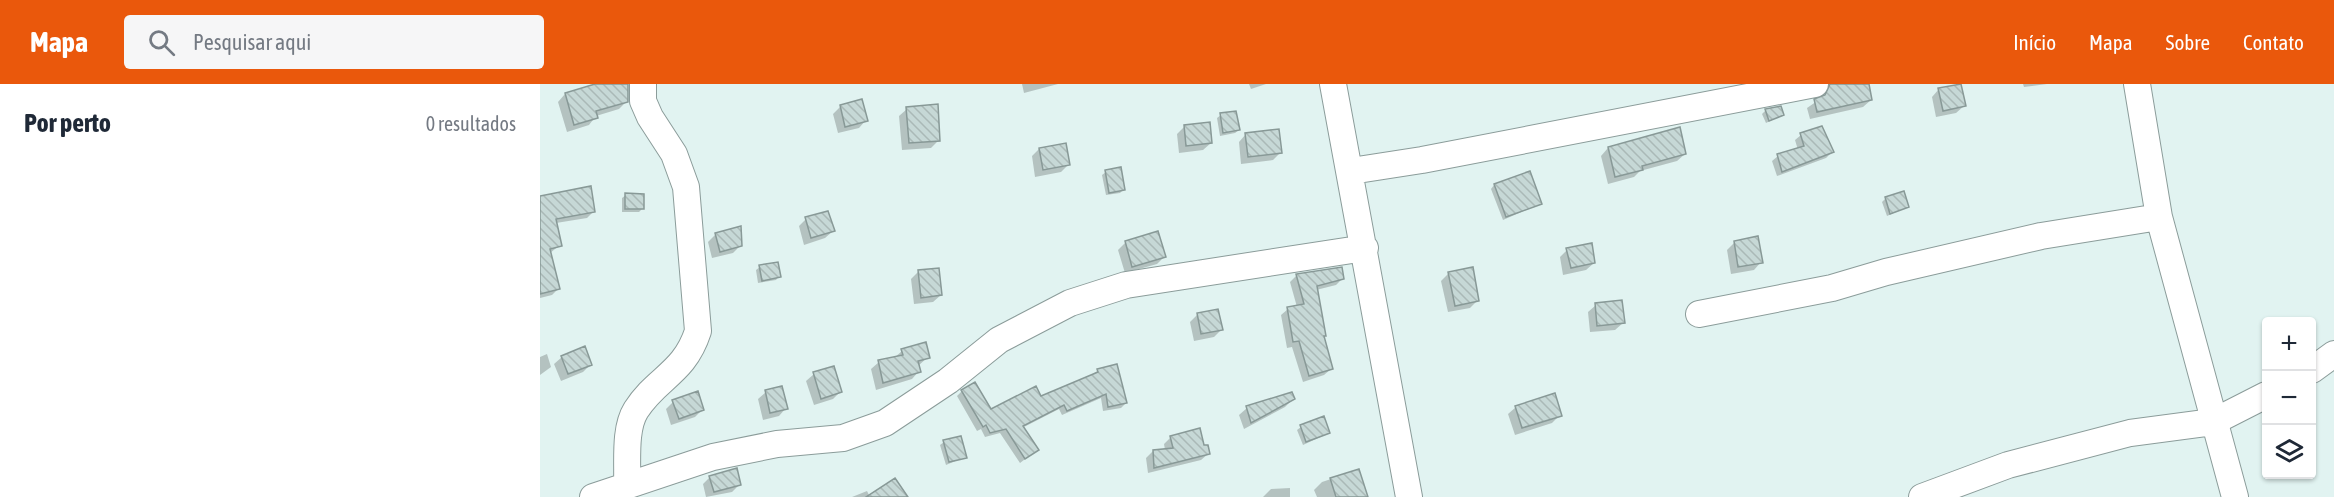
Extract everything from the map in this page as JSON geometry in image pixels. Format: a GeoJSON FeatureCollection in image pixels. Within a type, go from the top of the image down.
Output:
{"type":"FeatureCollection","features":[{"type":"Feature","properties":{"kind":"street"},"geometry":{"type":"LineString","coordinates":[[627,484],[629,433],[634,412],[692,352],[699,331],[686,186],[674,154],[646,109],[643,101],[643,84]]}},
{"type":"Feature","properties":{"kind":"street"},"geometry":{"type":"LineString","coordinates":[[1333,84],[1351,171],[1409,497]]}},
{"type":"Feature","properties":{"kind":"street"},"geometry":{"type":"LineString","coordinates":[[1351,171],[1422,160],[1815,84]]}},
{"type":"Feature","properties":{"kind":"street"},"geometry":{"type":"LineString","coordinates":[[2137,84],[2159,217],[2235,497]]}},
{"type":"Feature","properties":{"kind":"street"},"geometry":{"type":"LineString","coordinates":[[1699,314],[1832,288],[1886,272],[2042,236],[2159,217]]}},
{"type":"Feature","properties":{"kind":"street"},"geometry":{"type":"LineString","coordinates":[[592,497],[713,457],[777,444],[843,438],[885,423],[948,381],[999,340],[1070,303],[1126,285],[1365,248]]}},
{"type":"Feature","properties":{"kind":"street"},"geometry":{"type":"LineString","coordinates":[[2316,367],[2334,354]]}},
{"type":"Feature","properties":{"kind":"street"},"geometry":{"type":"LineString","coordinates":[[1922,497],[2008,465],[2130,433],[2213,422],[2262,397]]}},
{"type":"Feature","properties":{"kind":"building"},"geometry":{"type":"Polygon","coordinates":[[[595,84],[628,84],[628,102],[596,111],[598,118],[574,125],[565,93],[595,84]]]}},
{"type":"Feature","properties":{"kind":"building"},"geometry":{"type":"Polygon","coordinates":[[[1830,84],[1869,84],[1872,100],[1817,112],[1814,99],[1825,95],[1830,84]]]}},
{"type":"Feature","properties":{"kind":"building"},"geometry":{"type":"Polygon","coordinates":[[[1961,84],[1966,106],[1943,111],[1938,88],[1961,84]]]}},
{"type":"Feature","properties":{"kind":"building"},"geometry":{"type":"Polygon","coordinates":[[[862,99],[868,121],[845,127],[840,105],[862,99]]]}},
{"type":"Feature","properties":{"kind":"building"},"geometry":{"type":"Polygon","coordinates":[[[938,104],[940,141],[909,143],[906,107],[938,104]]]}},
{"type":"Feature","properties":{"kind":"building"},"geometry":{"type":"Polygon","coordinates":[[[1781,106],[1784,115],[1769,121],[1765,109],[1781,106]]]}},
{"type":"Feature","properties":{"kind":"building"},"geometry":{"type":"Polygon","coordinates":[[[1236,111],[1240,130],[1223,133],[1220,113],[1236,111]]]}},
{"type":"Feature","properties":{"kind":"building"},"geometry":{"type":"Polygon","coordinates":[[[1210,122],[1212,143],[1186,146],[1184,125],[1210,122]]]}},
{"type":"Feature","properties":{"kind":"building"},"geometry":{"type":"Polygon","coordinates":[[[1822,126],[1834,152],[1782,172],[1777,154],[1804,146],[1800,133],[1822,126]]]}},
{"type":"Feature","properties":{"kind":"building"},"geometry":{"type":"Polygon","coordinates":[[[1680,127],[1686,154],[1642,166],[1643,170],[1615,177],[1608,147],[1680,127]]]}},
{"type":"Feature","properties":{"kind":"building"},"geometry":{"type":"Polygon","coordinates":[[[1279,129],[1282,153],[1248,157],[1245,133],[1279,129]]]}},
{"type":"Feature","properties":{"kind":"building"},"geometry":{"type":"Polygon","coordinates":[[[1066,143],[1070,165],[1043,170],[1039,148],[1066,143]]]}},
{"type":"Feature","properties":{"kind":"building"},"geometry":{"type":"Polygon","coordinates":[[[1121,167],[1125,190],[1109,193],[1105,170],[1121,167]]]}},
{"type":"Feature","properties":{"kind":"building"},"geometry":{"type":"Polygon","coordinates":[[[1530,171],[1542,204],[1506,217],[1494,184],[1530,171]]]}},
{"type":"Feature","properties":{"kind":"building"},"geometry":{"type":"Polygon","coordinates":[[[591,186],[595,212],[556,219],[562,246],[550,249],[560,289],[540,294],[540,196],[591,186]]]}},
{"type":"Feature","properties":{"kind":"building"},"geometry":{"type":"Polygon","coordinates":[[[1904,191],[1909,207],[1890,214],[1885,197],[1904,191]]]}},
{"type":"Feature","properties":{"kind":"building"},"geometry":{"type":"Polygon","coordinates":[[[625,193],[644,194],[644,209],[625,209],[625,193]]]}},
{"type":"Feature","properties":{"kind":"building"},"geometry":{"type":"Polygon","coordinates":[[[828,211],[835,231],[811,238],[805,217],[828,211]]]}},
{"type":"Feature","properties":{"kind":"building"},"geometry":{"type":"Polygon","coordinates":[[[741,226],[742,246],[720,252],[715,233],[741,226]]]}},
{"type":"Feature","properties":{"kind":"building"},"geometry":{"type":"Polygon","coordinates":[[[1158,231],[1166,257],[1132,267],[1125,241],[1158,231]]]}},
{"type":"Feature","properties":{"kind":"building"},"geometry":{"type":"Polygon","coordinates":[[[1758,236],[1763,263],[1738,267],[1734,241],[1758,236]]]}},
{"type":"Feature","properties":{"kind":"building"},"geometry":{"type":"Polygon","coordinates":[[[1592,243],[1595,263],[1571,268],[1566,248],[1592,243]]]}},
{"type":"Feature","properties":{"kind":"building"},"geometry":{"type":"Polygon","coordinates":[[[778,262],[781,277],[762,281],[759,265],[778,262]]]}},
{"type":"Feature","properties":{"kind":"building"},"geometry":{"type":"Polygon","coordinates":[[[1342,267],[1344,279],[1317,286],[1326,336],[1324,336],[1333,369],[1309,376],[1299,341],[1293,342],[1287,307],[1304,304],[1296,274],[1342,267]]]}},
{"type":"Feature","properties":{"kind":"building"},"geometry":{"type":"Polygon","coordinates":[[[1473,267],[1479,301],[1455,306],[1448,272],[1473,267]]]}},
{"type":"Feature","properties":{"kind":"building"},"geometry":{"type":"Polygon","coordinates":[[[939,268],[942,295],[921,298],[918,270],[939,268]]]}},
{"type":"Feature","properties":{"kind":"building"},"geometry":{"type":"Polygon","coordinates":[[[1622,300],[1625,323],[1597,326],[1595,303],[1622,300]]]}},
{"type":"Feature","properties":{"kind":"building"},"geometry":{"type":"Polygon","coordinates":[[[1218,309],[1223,330],[1201,334],[1197,313],[1218,309]]]}},
{"type":"Feature","properties":{"kind":"building"},"geometry":{"type":"Polygon","coordinates":[[[926,342],[930,358],[918,361],[921,372],[883,383],[878,360],[903,355],[901,349],[926,342]]]}},
{"type":"Feature","properties":{"kind":"building"},"geometry":{"type":"Polygon","coordinates":[[[585,346],[592,365],[568,374],[561,356],[585,346]]]}},
{"type":"Feature","properties":{"kind":"building"},"geometry":{"type":"Polygon","coordinates":[[[1117,364],[1127,403],[1108,407],[1106,394],[1067,411],[1064,405],[1023,426],[1039,450],[1025,459],[1006,429],[990,433],[986,425],[983,427],[961,390],[975,382],[991,409],[1036,386],[1041,396],[1098,372],[1097,369],[1117,364]]]}},
{"type":"Feature","properties":{"kind":"building"},"geometry":{"type":"Polygon","coordinates":[[[834,366],[842,392],[821,399],[813,372],[834,366]]]}},
{"type":"Feature","properties":{"kind":"building"},"geometry":{"type":"Polygon","coordinates":[[[782,386],[788,409],[770,413],[765,390],[782,386]]]}},
{"type":"Feature","properties":{"kind":"building"},"geometry":{"type":"Polygon","coordinates":[[[698,391],[704,410],[679,419],[672,400],[698,391]]]}},
{"type":"Feature","properties":{"kind":"building"},"geometry":{"type":"Polygon","coordinates":[[[1292,392],[1295,399],[1251,423],[1246,406],[1292,392]]]}},
{"type":"Feature","properties":{"kind":"building"},"geometry":{"type":"Polygon","coordinates":[[[1555,393],[1562,416],[1522,428],[1515,406],[1555,393]]]}},
{"type":"Feature","properties":{"kind":"building"},"geometry":{"type":"Polygon","coordinates":[[[1324,416],[1330,433],[1306,442],[1300,425],[1324,416]]]}},
{"type":"Feature","properties":{"kind":"building"},"geometry":{"type":"Polygon","coordinates":[[[1200,428],[1204,445],[1208,445],[1210,454],[1154,468],[1153,450],[1173,448],[1170,436],[1200,428]]]}},
{"type":"Feature","properties":{"kind":"building"},"geometry":{"type":"Polygon","coordinates":[[[961,436],[967,458],[949,462],[943,440],[961,436]]]}},
{"type":"Feature","properties":{"kind":"building"},"geometry":{"type":"Polygon","coordinates":[[[737,468],[741,485],[714,492],[709,476],[737,468]]]}},
{"type":"Feature","properties":{"kind":"building"},"geometry":{"type":"Polygon","coordinates":[[[1359,469],[1368,497],[1336,497],[1330,478],[1359,469]]]}},
{"type":"Feature","properties":{"kind":"building"},"geometry":{"type":"Polygon","coordinates":[[[895,478],[908,497],[866,497],[895,478]]]}}]}
